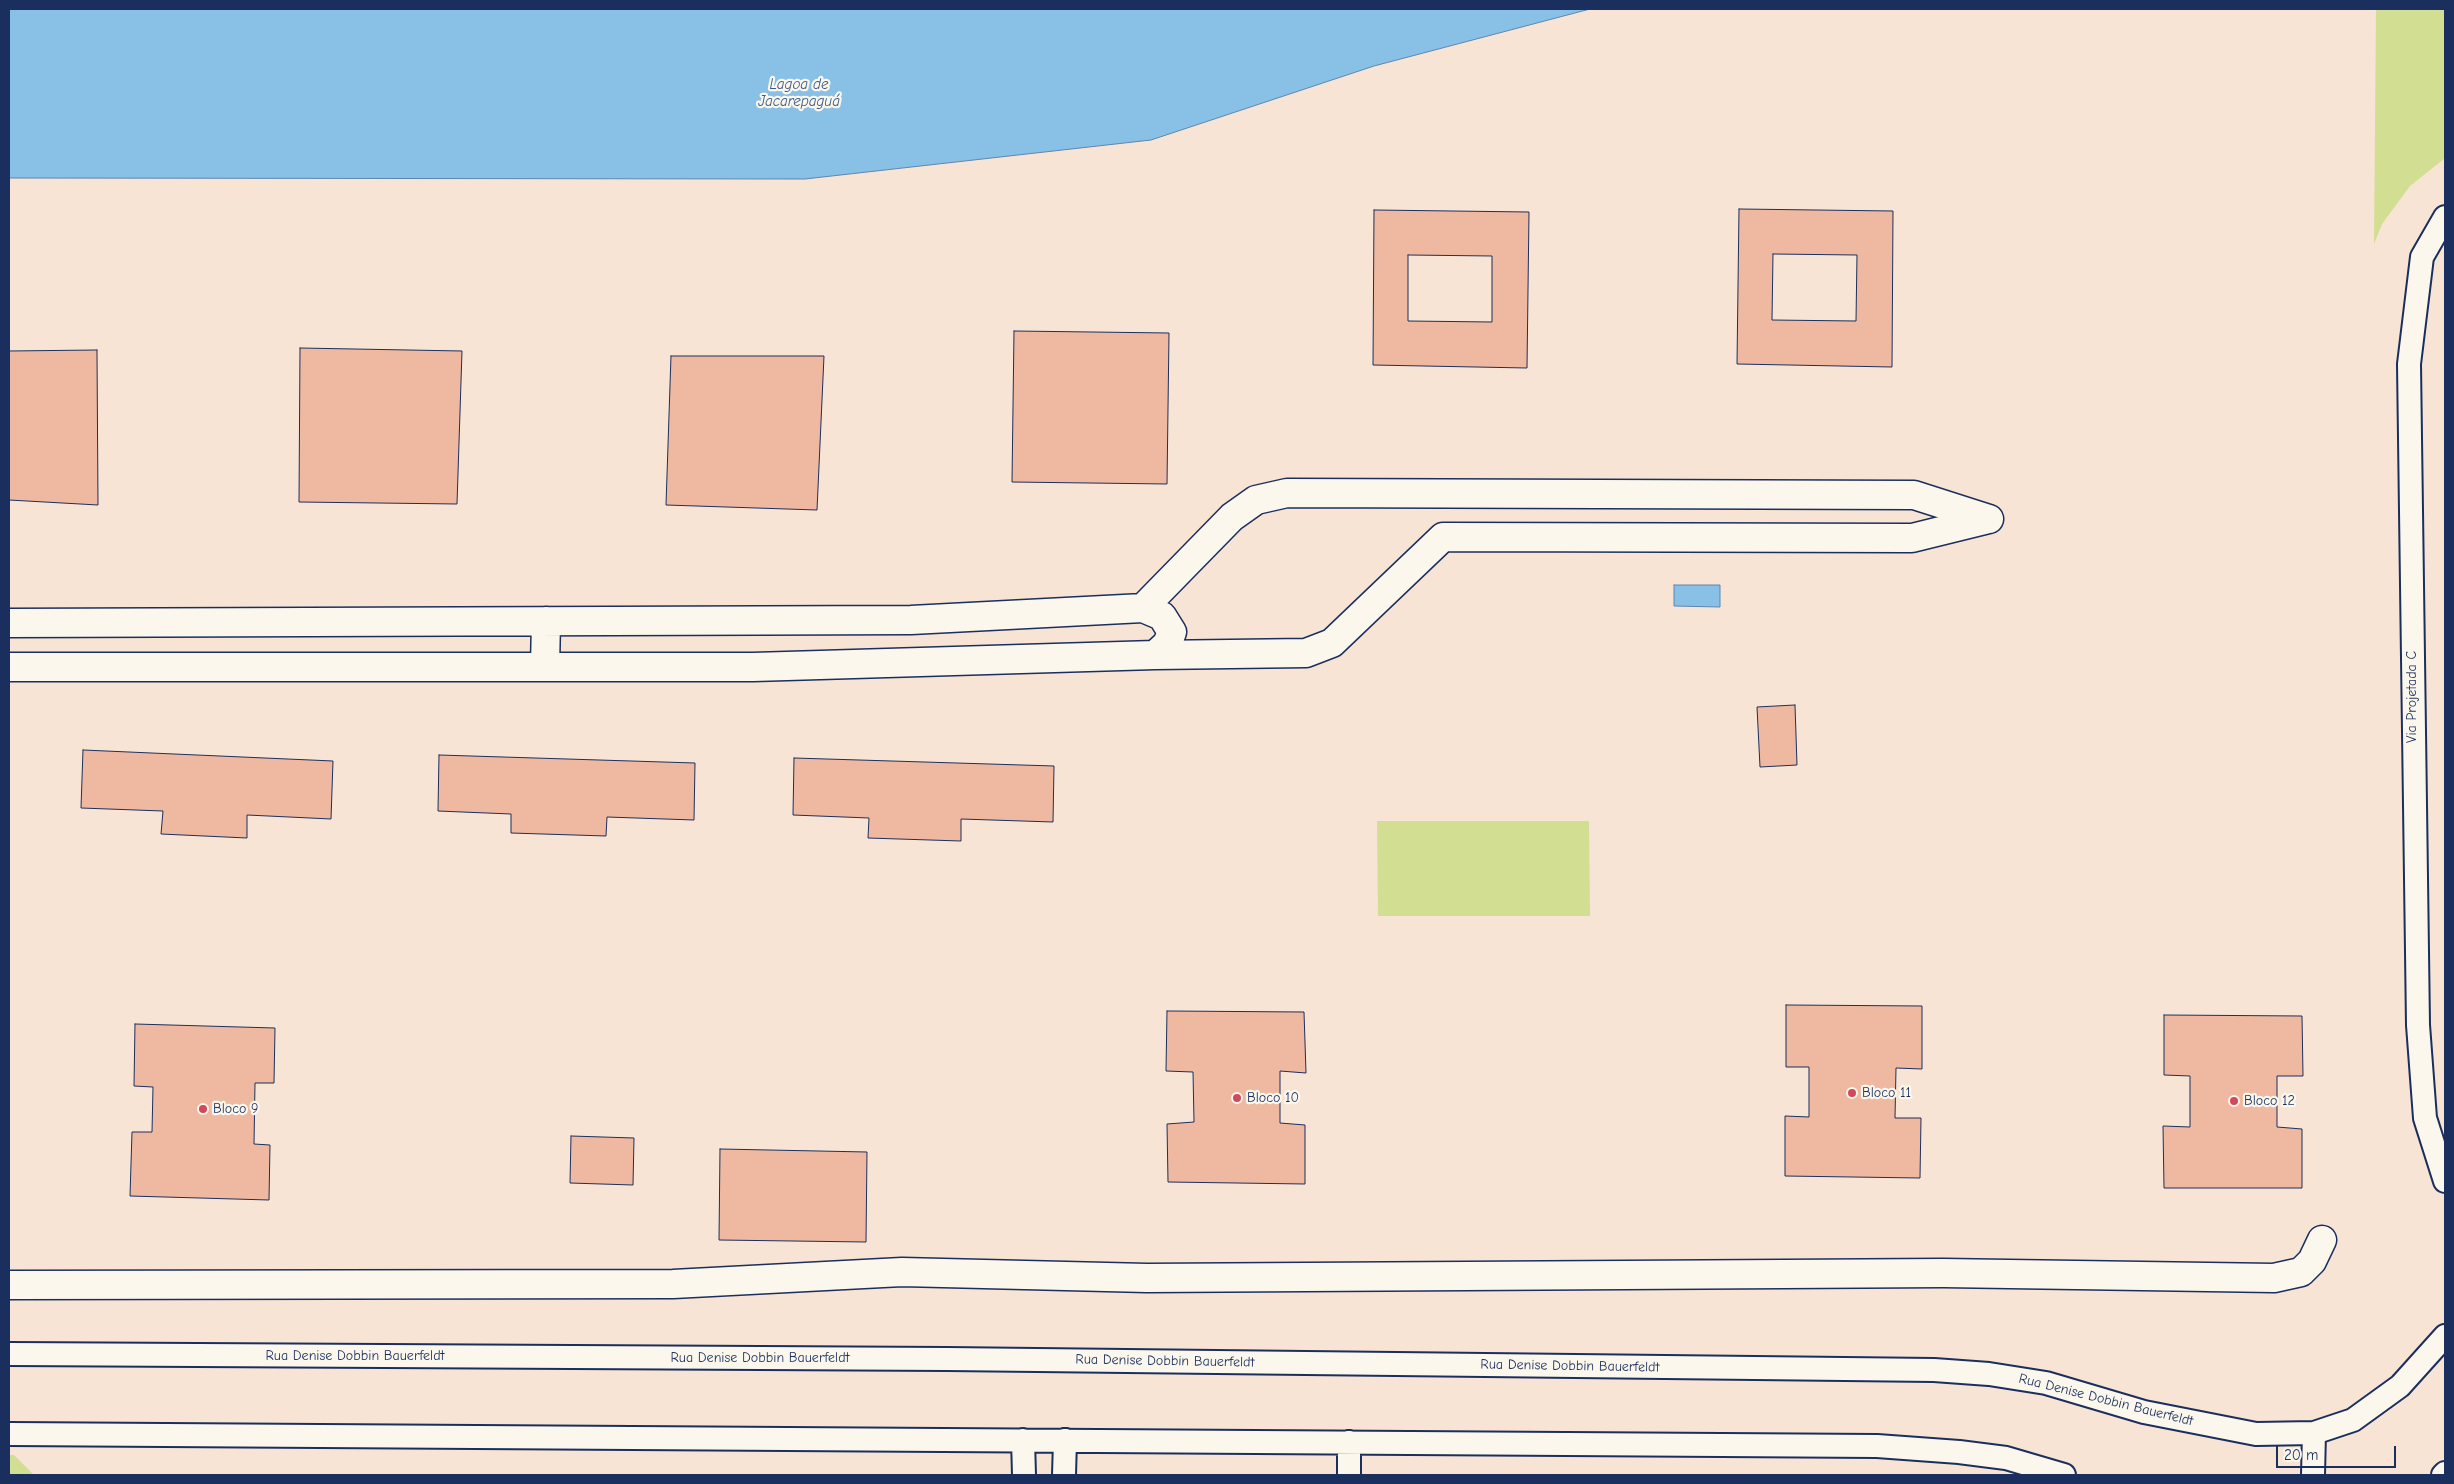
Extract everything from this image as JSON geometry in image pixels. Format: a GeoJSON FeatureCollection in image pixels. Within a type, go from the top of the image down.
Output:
{"type":"FeatureCollection","features":[{"type":"Feature","properties":{"kind":"street"},"geometry":{"type":"LineString","coordinates":[[9,668],[754,667],[1155,655],[1306,654],[1332,643],[1443,537],[1912,538],[1988,519],[1914,495],[1438,495],[1287,493],[1256,500],[1232,517],[1143,608]]}},
{"type":"Feature","properties":{"kind":"street"},"geometry":{"type":"LineString","coordinates":[[1438,495],[1443,537]]}},
{"type":"Feature","properties":{"kind":"street"},"geometry":{"type":"LineString","coordinates":[[9,623],[911,620],[1143,608],[1162,616],[1172,632],[1167,644],[1155,655]]}},
{"type":"Feature","properties":{"kind":"street"},"geometry":{"type":"LineString","coordinates":[[545,667],[546,622]]}},
{"type":"Feature","properties":{"kind":"street"},"geometry":{"type":"LineString","coordinates":[[9,1285],[673,1284],[902,1272],[1146,1278],[1943,1273],[2274,1278],[2301,1272],[2312,1261],[2322,1240]]}},
{"type":"Feature","properties":{"kind":"lane","name":"Via Projetada C"},"geometry":{"type":"LineString","coordinates":[[2445,217],[2422,257],[2409,364],[2413,773],[2418,1025],[2426,1118],[2445,1181]]}},
{"type":"Feature","properties":{"kind":"lane"},"geometry":{"type":"LineString","coordinates":[[2313,1475],[2314,1433],[2353,1420],[2400,1386],[2445,1336]]}},
{"type":"Feature","properties":{"kind":"lane","name":"Rua Denise Dobbin Bauerfeldt"},"geometry":{"type":"LineString","coordinates":[[9,1354],[937,1359],[1934,1370],[1989,1374],[2046,1383],[2144,1412],[2256,1434],[2314,1433]]}},
{"type":"Feature","properties":{"kind":"lane"},"geometry":{"type":"LineString","coordinates":[[9,1434],[1877,1446],[1958,1452],[2006,1458],[2064,1475]]}},
{"type":"Feature","properties":{"kind":"lane"},"geometry":{"type":"LineString","coordinates":[[1023,1440],[1024,1475]]}},
{"type":"Feature","properties":{"kind":"lane"},"geometry":{"type":"LineString","coordinates":[[1064,1475],[1065,1440]]}},
{"type":"Feature","properties":{"kind":"lane"},"geometry":{"type":"LineString","coordinates":[[1349,1442],[1350,1475]]}},
{"type":"Feature","properties":{"kind":"green space"},"geometry":{"type":"Polygon","coordinates":[[[2376,9],[2445,9],[2445,158],[2410,186],[2382,224],[2374,244],[2376,9]]]}},
{"type":"Feature","properties":{"kind":"green space"},"geometry":{"type":"Polygon","coordinates":[[[1377,821],[1589,821],[1590,916],[1378,916],[1377,821]]]}},
{"type":"Feature","properties":{"kind":"green space"},"geometry":{"type":"Polygon","coordinates":[[[9,1455],[14,1455],[34,1475],[9,1475],[9,1455]]]}},
{"type":"Feature","properties":{"kind":"water","name":"Lagoa de Jacarepaguá"},"geometry":{"type":"Polygon","coordinates":[[[9,9],[1590,9],[1374,66],[1151,140],[805,179],[9,178],[9,9]]]}},
{"type":"Feature","properties":{"kind":"water"},"geometry":{"type":"Polygon","coordinates":[[[1674,585],[1720,585],[1720,607],[1674,606],[1674,585]]]}},
{"type":"Feature","properties":{"kind":"building"},"geometry":{"type":"Polygon","coordinates":[[[1739,209],[1893,211],[1892,367],[1737,364],[1739,209]],[[1773,254],[1772,320],[1856,321],[1857,255],[1773,254]]]}},
{"type":"Feature","properties":{"kind":"building"},"geometry":{"type":"Polygon","coordinates":[[[1374,210],[1529,212],[1527,368],[1373,365],[1374,210]],[[1408,255],[1408,321],[1492,322],[1492,256],[1408,255]]]}},
{"type":"Feature","properties":{"kind":"building"},"geometry":{"type":"Polygon","coordinates":[[[1014,331],[1169,333],[1167,484],[1012,482],[1014,331]]]}},
{"type":"Feature","properties":{"kind":"building"},"geometry":{"type":"Polygon","coordinates":[[[300,348],[462,351],[457,504],[299,502],[300,348]]]}},
{"type":"Feature","properties":{"kind":"building"},"geometry":{"type":"Polygon","coordinates":[[[97,350],[98,505],[9,500],[9,351],[97,350]]]}},
{"type":"Feature","properties":{"kind":"building"},"geometry":{"type":"Polygon","coordinates":[[[671,356],[824,356],[817,510],[666,505],[671,356]]]}},
{"type":"Feature","properties":{"kind":"building"},"geometry":{"type":"Polygon","coordinates":[[[1795,705],[1797,765],[1760,767],[1757,707],[1795,705]]]}},
{"type":"Feature","properties":{"kind":"building"},"geometry":{"type":"Polygon","coordinates":[[[83,750],[333,761],[331,819],[247,815],[247,838],[161,834],[163,811],[81,808],[83,750]]]}},
{"type":"Feature","properties":{"kind":"building"},"geometry":{"type":"Polygon","coordinates":[[[439,755],[695,763],[694,820],[607,817],[606,836],[511,833],[511,814],[438,811],[439,755]]]}},
{"type":"Feature","properties":{"kind":"building"},"geometry":{"type":"Polygon","coordinates":[[[794,758],[1054,766],[1053,822],[961,819],[961,841],[868,838],[869,818],[793,815],[794,758]]]}},
{"type":"Feature","properties":{"kind":"building","name":"Bloco 11"},"geometry":{"type":"Polygon","coordinates":[[[1786,1005],[1922,1006],[1922,1069],[1896,1068],[1895,1118],[1921,1118],[1920,1178],[1785,1176],[1785,1116],[1809,1117],[1809,1067],[1786,1067],[1786,1005]]]}},
{"type":"Feature","properties":{"kind":"building","name":"Bloco 10"},"geometry":{"type":"Polygon","coordinates":[[[1167,1011],[1304,1012],[1306,1073],[1280,1071],[1280,1123],[1305,1125],[1305,1184],[1168,1182],[1167,1124],[1194,1122],[1193,1072],[1166,1071],[1167,1011]]]}},
{"type":"Feature","properties":{"kind":"building","name":"Bloco 12"},"geometry":{"type":"Polygon","coordinates":[[[2164,1015],[2302,1016],[2303,1076],[2277,1076],[2277,1127],[2302,1129],[2302,1188],[2164,1188],[2163,1126],[2190,1127],[2190,1076],[2164,1075],[2164,1015]]]}},
{"type":"Feature","properties":{"kind":"building","name":"Bloco 9"},"geometry":{"type":"Polygon","coordinates":[[[135,1024],[275,1028],[274,1083],[255,1083],[254,1144],[270,1145],[269,1200],[130,1196],[132,1132],[152,1132],[153,1087],[134,1086],[135,1024]]]}},
{"type":"Feature","properties":{"kind":"building"},"geometry":{"type":"Polygon","coordinates":[[[571,1136],[634,1138],[633,1185],[570,1183],[571,1136]]]}},
{"type":"Feature","properties":{"kind":"building"},"geometry":{"type":"Polygon","coordinates":[[[720,1149],[867,1152],[866,1242],[719,1240],[720,1149]]]}},
{"type":"Feature","properties":{"kind":"place","name":"Bloco 11"},"geometry":{"type":"Point","coordinates":[1852,1093]}},
{"type":"Feature","properties":{"kind":"place","name":"Bloco 10"},"geometry":{"type":"Point","coordinates":[1237,1098]}},
{"type":"Feature","properties":{"kind":"place","name":"Bloco 12"},"geometry":{"type":"Point","coordinates":[2234,1101]}},
{"type":"Feature","properties":{"kind":"place","name":"Bloco 9"},"geometry":{"type":"Point","coordinates":[203,1109]}}]}
